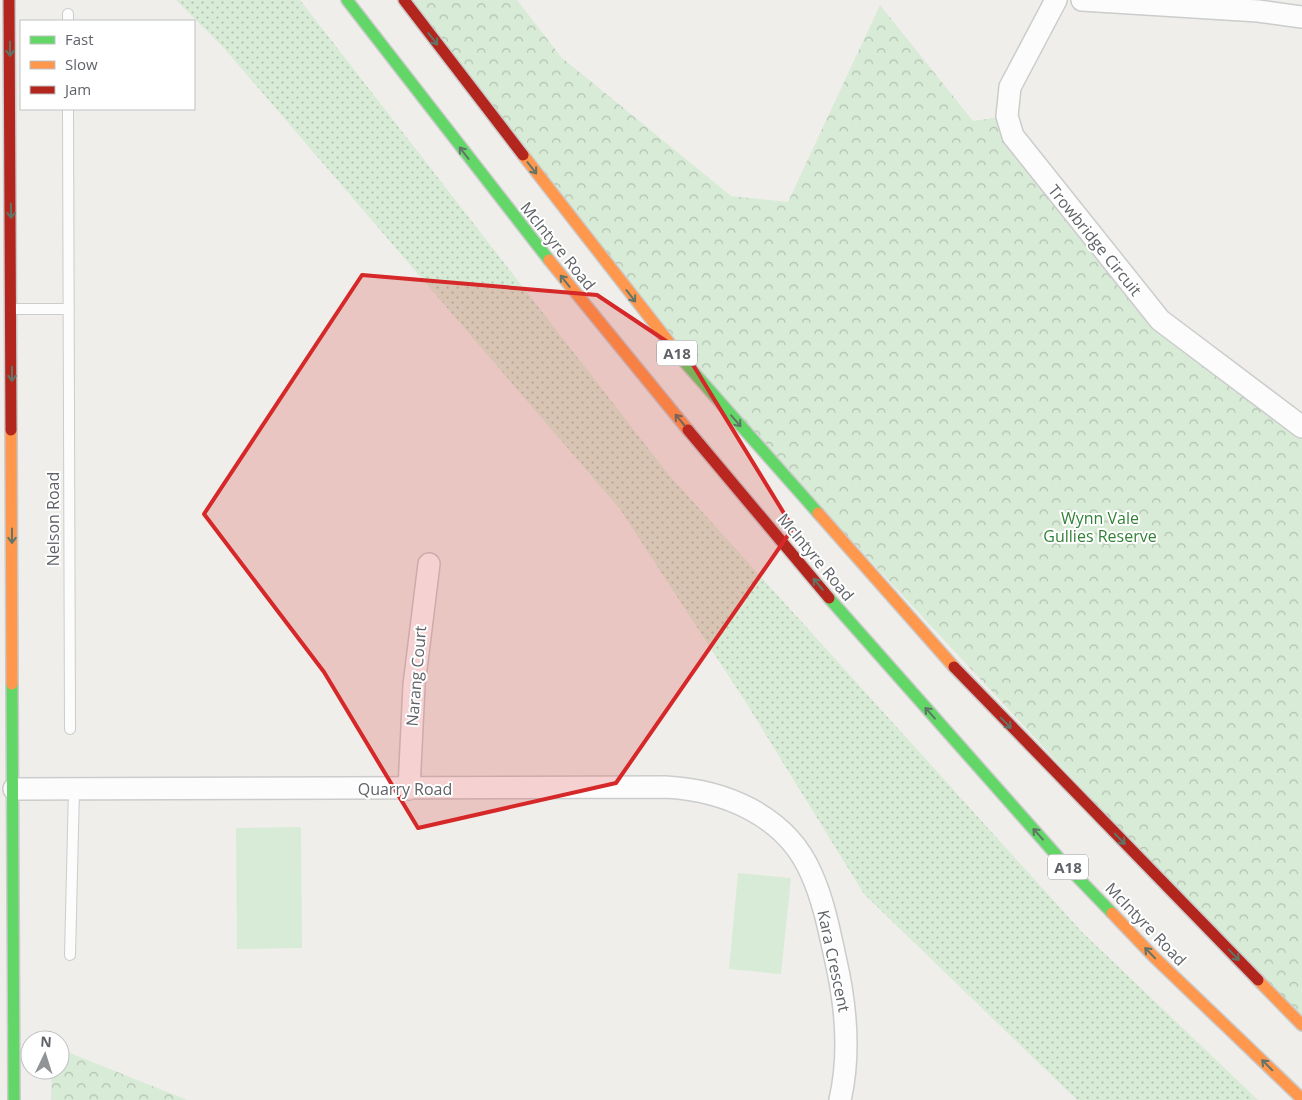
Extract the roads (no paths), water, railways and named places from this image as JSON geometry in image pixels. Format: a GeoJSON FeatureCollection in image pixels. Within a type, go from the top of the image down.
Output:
{"type":"FeatureCollection","features":[{"type":"Feature","properties":{"kind":"main road"},"geometry":{"type":"LineString","coordinates":[[9,0],[5,130],[12,309],[6,455],[7,789],[14,1100]]}},
{"type":"Feature","properties":{"kind":"main road","name":"McIntyre Road"},"geometry":{"type":"LineString","coordinates":[[347,0],[521,226],[630,361],[849,622],[1065,864],[1153,956],[1302,1099]]}},
{"type":"Feature","properties":{"kind":"main road","name":"McIntyre Road"},"geometry":{"type":"LineString","coordinates":[[404,0],[671,347],[972,688],[1302,1024]]}},
{"type":"Feature","properties":{"kind":"main road"},"geometry":{"type":"LineString","coordinates":[[0,1085],[14,1086]]}},
{"type":"Feature","properties":{"kind":"street","name":"Trowbridge Circuit"},"geometry":{"type":"LineString","coordinates":[[1056,0],[1010,87],[1007,116],[1013,136],[1160,320],[1302,427]]}},
{"type":"Feature","properties":{"kind":"street"},"geometry":{"type":"LineString","coordinates":[[1082,0],[1258,11],[1302,18]]}},
{"type":"Feature","properties":{"kind":"street","name":"Narang Court"},"geometry":{"type":"LineString","coordinates":[[409,789],[415,677],[429,564]]}},
{"type":"Feature","properties":{"kind":"street","name":"Quarry Road"},"geometry":{"type":"LineString","coordinates":[[7,789],[694,788],[735,801],[760,814],[784,833]]}},
{"type":"Feature","properties":{"kind":"street","name":"Kara Crescent"},"geometry":{"type":"LineString","coordinates":[[784,833],[800,852],[811,872],[831,938],[841,983],[846,1032],[846,1063],[840,1100]]}},
{"type":"Feature","properties":{"kind":"lane","name":"Nelson Road"},"geometry":{"type":"LineString","coordinates":[[68,110],[70,729]]}},
{"type":"Feature","properties":{"kind":"lane"},"geometry":{"type":"LineString","coordinates":[[0,309],[69,309]]}},
{"type":"Feature","properties":{"kind":"lane"},"geometry":{"type":"LineString","coordinates":[[70,955],[74,789]]}},
{"type":"Feature","properties":{"kind":"park label","name":"Wynn Vale Gullies Reserve"},"geometry":{"type":"Point","coordinates":[1100,527]}}]}
